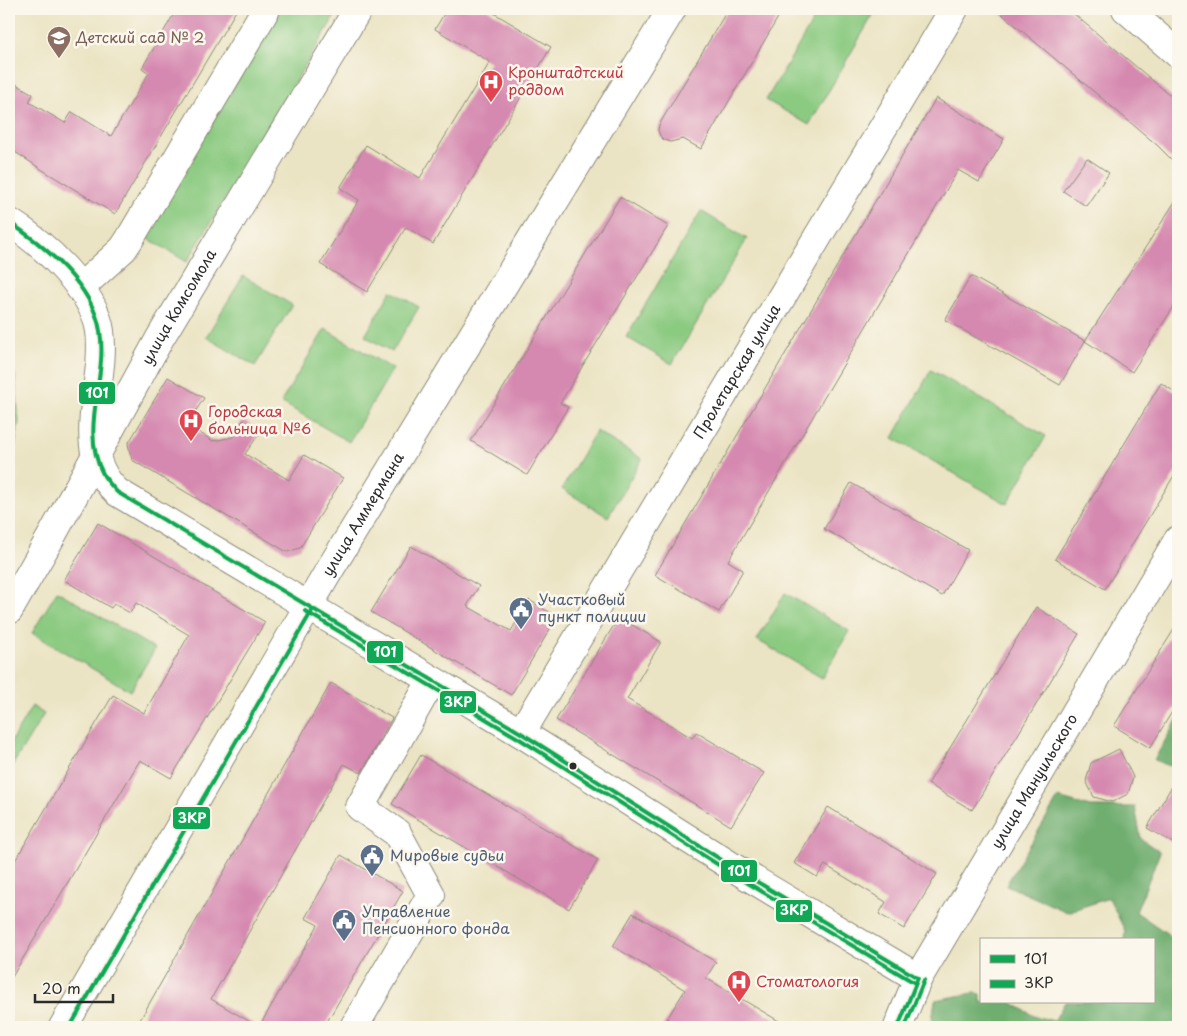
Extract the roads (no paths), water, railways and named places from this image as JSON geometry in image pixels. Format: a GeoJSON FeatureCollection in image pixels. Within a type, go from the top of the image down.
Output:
{"type":"FeatureCollection","features":[{"type":"Feature","properties":{"kind":"street"},"geometry":{"type":"LineString","coordinates":[[80,288],[123,249],[129,240],[266,9]]}},
{"type":"Feature","properties":{"kind":"street","name":"улица Комсомола"},"geometry":{"type":"LineString","coordinates":[[9,610],[160,338],[358,9]]}},
{"type":"Feature","properties":{"kind":"street","name":"улица Аммермана"},"geometry":{"type":"LineString","coordinates":[[63,1027],[308,606],[672,9]]}},
{"type":"Feature","properties":{"kind":"street","name":"Пролетарская улица"},"geometry":{"type":"LineString","coordinates":[[521,734],[954,9]]}},
{"type":"Feature","properties":{"kind":"street"},"geometry":{"type":"LineString","coordinates":[[1126,9],[1178,54]]}},
{"type":"Feature","properties":{"kind":"street"},"geometry":{"type":"LineString","coordinates":[[9,222],[44,250],[67,272],[80,288],[95,314],[100,331],[93,436],[95,457],[103,476],[117,492],[432,680],[739,871],[918,978]]}},
{"type":"Feature","properties":{"kind":"street","name":"улица Мануильского"},"geometry":{"type":"LineString","coordinates":[[898,1027],[918,978],[1178,540]]}},
{"type":"Feature","properties":{"kind":"street"},"geometry":{"type":"LineString","coordinates":[[354,1027],[431,895],[397,833],[360,807],[432,680]]}},
{"type":"Feature","properties":{"kind":"place","name":"Детский сад № 2"},"geometry":{"type":"Point","coordinates":[59,59]}},
{"type":"Feature","properties":{"kind":"place","name":"Кронштадтский роддом"},"geometry":{"type":"Point","coordinates":[491,103]}},
{"type":"Feature","properties":{"kind":"place","name":"Городская больница №6"},"geometry":{"type":"Point","coordinates":[191,442]}},
{"type":"Feature","properties":{"kind":"place","name":"Участковый пункт полиции"},"geometry":{"type":"Point","coordinates":[521,630]}},
{"type":"Feature","properties":{"kind":"place","name":"Мировые судьи"},"geometry":{"type":"Point","coordinates":[372,877]}},
{"type":"Feature","properties":{"kind":"place","name":"Управление Пенсионного фонда"},"geometry":{"type":"Point","coordinates":[344,942]}},
{"type":"Feature","properties":{"kind":"place","name":"Стоматология"},"geometry":{"type":"Point","coordinates":[739,1003]}}]}
